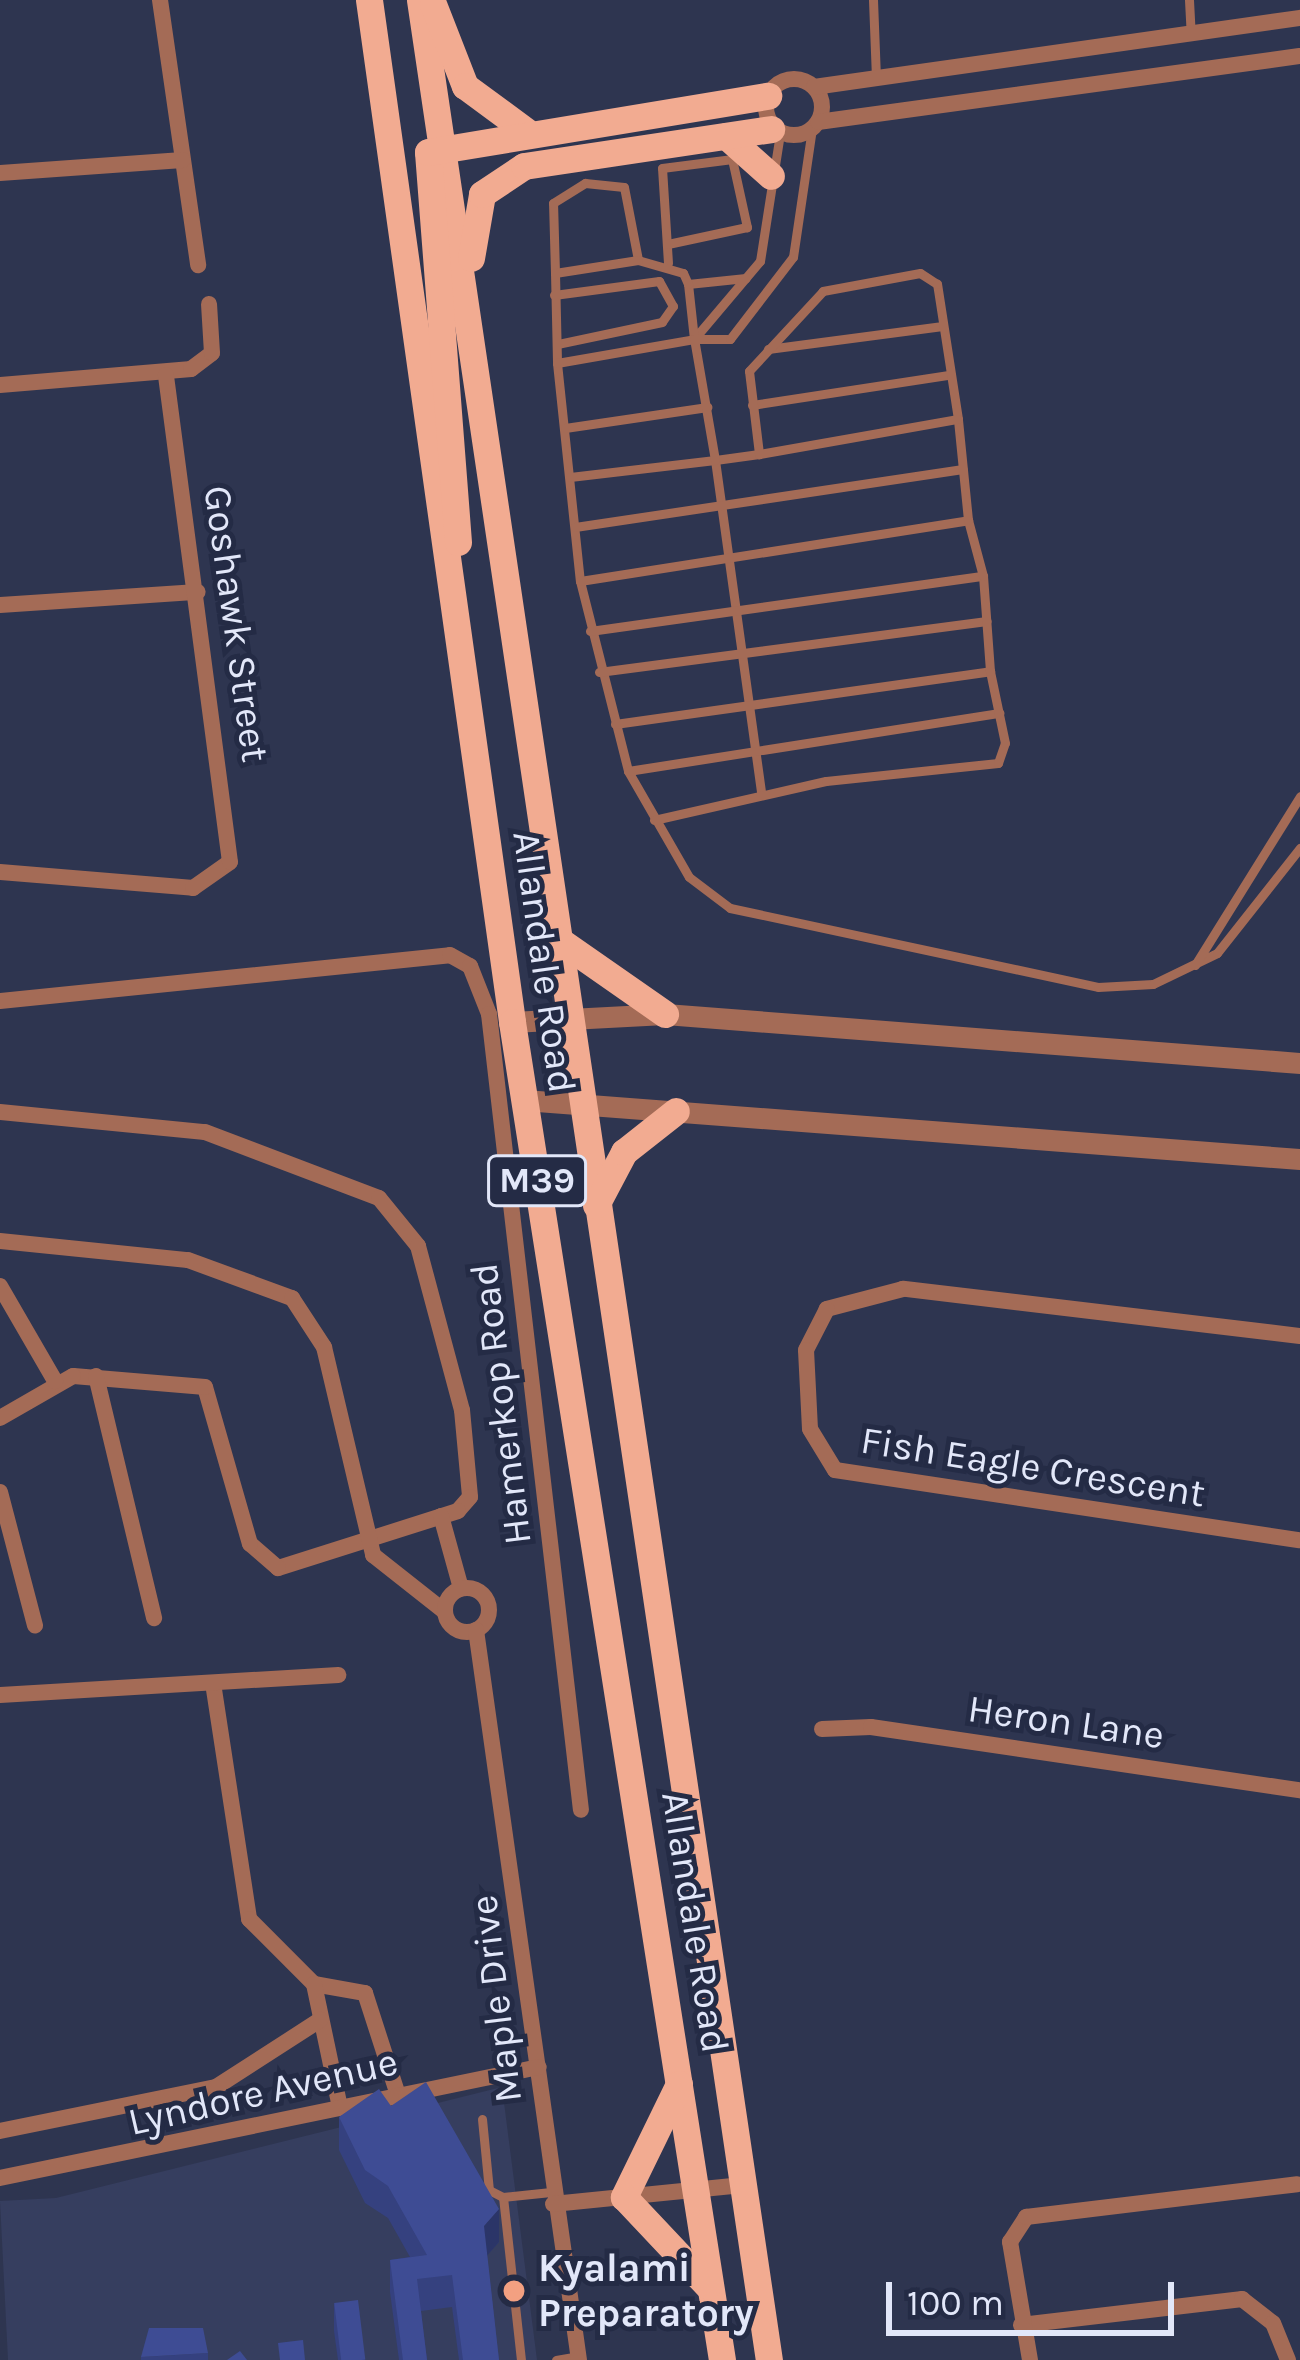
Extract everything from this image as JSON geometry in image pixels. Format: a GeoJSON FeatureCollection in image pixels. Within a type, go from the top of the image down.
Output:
{"type":"FeatureCollection","features":[{"type":"Feature","properties":{"kind":"main road","name":"Allandale Road"},"geometry":{"type":"LineString","coordinates":[[369,0],[512,1022],[722,2360]]}},
{"type":"Feature","properties":{"kind":"main road","name":"Allandale Road"},"geometry":{"type":"LineString","coordinates":[[419,0],[579,1104],[770,2360]]}},
{"type":"Feature","properties":{"kind":"main road"},"geometry":{"type":"LineString","coordinates":[[431,0],[465,86],[529,132]]}},
{"type":"Feature","properties":{"kind":"main road"},"geometry":{"type":"LineString","coordinates":[[457,630],[449,353],[422,171],[441,145],[768,96]]}},
{"type":"Feature","properties":{"kind":"main road"},"geometry":{"type":"LineString","coordinates":[[476,380],[470,241],[482,194],[524,166],[776,131]]}},
{"type":"Feature","properties":{"kind":"main road"},"geometry":{"type":"LineString","coordinates":[[726,136],[771,176]]}},
{"type":"Feature","properties":{"kind":"main road"},"geometry":{"type":"LineString","coordinates":[[556,938],[665,1014]]}},
{"type":"Feature","properties":{"kind":"main road"},"geometry":{"type":"LineString","coordinates":[[596,1205],[623,1152],[676,1112]]}},
{"type":"Feature","properties":{"kind":"main road"},"geometry":{"type":"LineString","coordinates":[[681,2080],[624,2197],[712,2291]]}},
{"type":"Feature","properties":{"kind":"street"},"geometry":{"type":"LineString","coordinates":[[160,0],[198,265]]}},
{"type":"Feature","properties":{"kind":"street"},"geometry":{"type":"LineString","coordinates":[[1300,18],[876,84],[814,87],[789,79],[768,96],[776,131],[1300,56]]}},
{"type":"Feature","properties":{"kind":"street"},"geometry":{"type":"LineString","coordinates":[[814,87],[815,126]]}},
{"type":"Feature","properties":{"kind":"street"},"geometry":{"type":"LineString","coordinates":[[0,173],[183,160]]}},
{"type":"Feature","properties":{"kind":"street"},"geometry":{"type":"LineString","coordinates":[[0,385],[166,375],[209,358],[209,304]]}},
{"type":"Feature","properties":{"kind":"street","name":"Goshawk Street"},"geometry":{"type":"LineString","coordinates":[[0,872],[182,888],[218,880],[233,840],[166,375]]}},
{"type":"Feature","properties":{"kind":"street"},"geometry":{"type":"LineString","coordinates":[[0,605],[198,592]]}},
{"type":"Feature","properties":{"kind":"street","name":"Hamerkop Road"},"geometry":{"type":"LineString","coordinates":[[0,1000],[432,957],[470,966],[489,1014],[580,1810]]}},
{"type":"Feature","properties":{"kind":"street"},"geometry":{"type":"LineString","coordinates":[[512,1022],[665,1014],[1300,1063]]}},
{"type":"Feature","properties":{"kind":"street"},"geometry":{"type":"LineString","coordinates":[[524,1100],[1300,1160]]}},
{"type":"Feature","properties":{"kind":"street"},"geometry":{"type":"LineString","coordinates":[[0,1112],[225,1138],[359,1184],[403,1219],[463,1410],[470,1497],[441,1516],[368,1541],[264,1564],[205,1387],[96,1376],[55,1381],[0,1418]]}},
{"type":"Feature","properties":{"kind":"street"},"geometry":{"type":"LineString","coordinates":[[0,1241],[188,1260],[292,1298],[325,1347],[368,1541],[380,1565],[444,1611],[456,1630],[476,1630]]}},
{"type":"Feature","properties":{"kind":"street"},"geometry":{"type":"LineString","coordinates":[[0,1286],[55,1381]]}},
{"type":"Feature","properties":{"kind":"street","name":"Fish Eagle Crescent"},"geometry":{"type":"LineString","coordinates":[[1300,1336],[903,1289],[827,1309],[806,1350],[813,1441],[842,1473],[1300,1540]]}},
{"type":"Feature","properties":{"kind":"street"},"geometry":{"type":"LineString","coordinates":[[96,1376],[154,1618]]}},
{"type":"Feature","properties":{"kind":"street"},"geometry":{"type":"LineString","coordinates":[[0,1492],[35,1625]]}},
{"type":"Feature","properties":{"kind":"street"},"geometry":{"type":"LineString","coordinates":[[441,1516],[461,1588],[444,1611]]}},
{"type":"Feature","properties":{"kind":"street","name":"Maple Drive"},"geometry":{"type":"LineString","coordinates":[[461,1588],[489,1605],[476,1630],[539,2067],[552,2198],[579,2358]]}},
{"type":"Feature","properties":{"kind":"street"},"geometry":{"type":"LineString","coordinates":[[0,1696],[338,1675]]}},
{"type":"Feature","properties":{"kind":"street"},"geometry":{"type":"LineString","coordinates":[[213,1683],[248,1919],[314,1984],[340,2107]]}},
{"type":"Feature","properties":{"kind":"street","name":"Heron Lane"},"geometry":{"type":"LineString","coordinates":[[822,1729],[871,1726],[1300,1790]]}},
{"type":"Feature","properties":{"kind":"street"},"geometry":{"type":"LineString","coordinates":[[314,1984],[353,1983],[371,2001],[398,2095]]}},
{"type":"Feature","properties":{"kind":"street"},"geometry":{"type":"LineString","coordinates":[[0,2131],[225,2084],[320,2020]]}},
{"type":"Feature","properties":{"kind":"street","name":"Lyndore Avenue"},"geometry":{"type":"LineString","coordinates":[[0,2178],[539,2067]]}},
{"type":"Feature","properties":{"kind":"street"},"geometry":{"type":"LineString","coordinates":[[1030,2360],[1010,2242],[1026,2217],[1299,2182]]}},
{"type":"Feature","properties":{"kind":"street"},"geometry":{"type":"LineString","coordinates":[[552,2198],[624,2197],[745,2185]]}},
{"type":"Feature","properties":{"kind":"street"},"geometry":{"type":"LineString","coordinates":[[1021,2325],[1242,2299],[1274,2324],[1288,2360]]}},
{"type":"Feature","properties":{"kind":"lane"},"geometry":{"type":"LineString","coordinates":[[873,0],[876,84]]}},
{"type":"Feature","properties":{"kind":"lane"},"geometry":{"type":"LineString","coordinates":[[1189,0],[1191,35]]}},
{"type":"Feature","properties":{"kind":"lane"},"geometry":{"type":"LineString","coordinates":[[557,363],[694,339],[730,339],[784,273],[815,126]]}},
{"type":"Feature","properties":{"kind":"lane"},"geometry":{"type":"LineString","coordinates":[[694,339],[760,261],[776,131]]}},
{"type":"Feature","properties":{"kind":"lane"},"geometry":{"type":"LineString","coordinates":[[668,244],[747,226],[747,190],[732,159],[670,164],[658,178],[668,262],[688,284],[761,793]]}},
{"type":"Feature","properties":{"kind":"lane"},"geometry":{"type":"LineString","coordinates":[[638,260],[623,187],[585,183],[553,203],[557,363],[580,581],[598,672],[628,771],[688,878],[730,908],[1098,987],[1192,970],[1300,848]]}},
{"type":"Feature","properties":{"kind":"lane"},"geometry":{"type":"LineString","coordinates":[[555,273],[638,260],[668,262]]}},
{"type":"Feature","properties":{"kind":"lane"},"geometry":{"type":"LineString","coordinates":[[654,820],[761,793],[998,763],[999,713],[990,671],[982,576],[968,520],[937,284],[920,273],[823,291],[748,371],[759,454]]}},
{"type":"Feature","properties":{"kind":"lane"},"geometry":{"type":"LineString","coordinates":[[688,284],[746,278]]}},
{"type":"Feature","properties":{"kind":"lane"},"geometry":{"type":"LineString","coordinates":[[554,295],[658,281],[674,306],[662,322],[558,344]]}},
{"type":"Feature","properties":{"kind":"lane"},"geometry":{"type":"LineString","coordinates":[[767,349],[942,326]]}},
{"type":"Feature","properties":{"kind":"lane"},"geometry":{"type":"LineString","coordinates":[[752,405],[949,375]]}},
{"type":"Feature","properties":{"kind":"lane"},"geometry":{"type":"LineString","coordinates":[[565,428],[707,407]]}},
{"type":"Feature","properties":{"kind":"lane"},"geometry":{"type":"LineString","coordinates":[[570,477],[759,454],[958,419]]}},
{"type":"Feature","properties":{"kind":"lane"},"geometry":{"type":"LineString","coordinates":[[575,527],[963,469]]}},
{"type":"Feature","properties":{"kind":"lane"},"geometry":{"type":"LineString","coordinates":[[580,581],[968,520]]}},
{"type":"Feature","properties":{"kind":"lane"},"geometry":{"type":"LineString","coordinates":[[590,631],[734,607],[982,576]]}},
{"type":"Feature","properties":{"kind":"lane"},"geometry":{"type":"LineString","coordinates":[[598,672],[987,621]]}},
{"type":"Feature","properties":{"kind":"lane"},"geometry":{"type":"LineString","coordinates":[[614,724],[747,700],[990,671]]}},
{"type":"Feature","properties":{"kind":"lane"},"geometry":{"type":"LineString","coordinates":[[628,771],[999,713]]}},
{"type":"Feature","properties":{"kind":"lane"},"geometry":{"type":"LineString","coordinates":[[1192,970],[1300,796]]}},
{"type":"Feature","properties":{"kind":"lane"},"geometry":{"type":"LineString","coordinates":[[1289,814],[1300,821]]}},
{"type":"Feature","properties":{"kind":"lane"},"geometry":{"type":"LineString","coordinates":[[1270,845],[1291,860]]}},
{"type":"Feature","properties":{"kind":"lane"},"geometry":{"type":"LineString","coordinates":[[482,2119],[490,2193],[552,2198]]}},
{"type":"Feature","properties":{"kind":"lane"},"geometry":{"type":"LineString","coordinates":[[503,2197],[521,2360]]}},
{"type":"Feature","properties":{"kind":"lane"},"geometry":{"type":"LineString","coordinates":[[556,2360],[579,2358]]}},
{"type":"Feature","properties":{"kind":"shaded area"},"geometry":{"type":"Polygon","coordinates":[[[502,2087],[537,2360],[8,2360],[0,2201],[56,2198],[502,2087]]]}},
{"type":"Feature","properties":{"kind":"building"},"geometry":{"type":"Polygon","coordinates":[[[426,2082],[499,2209],[484,2226],[499,2360],[463,2360],[452,2275],[417,2279],[427,2360],[403,2360],[390,2260],[427,2255],[388,2186],[365,2170],[339,2117],[379,2089],[391,2106],[426,2082]]]}},
{"type":"Feature","properties":{"kind":"building"},"geometry":{"type":"Polygon","coordinates":[[[358,2300],[365,2360],[341,2360],[334,2303],[358,2300]]]}},
{"type":"Feature","properties":{"kind":"building"},"geometry":{"type":"Polygon","coordinates":[[[149,2328],[203,2328],[208,2353],[141,2357],[149,2328]]]}},
{"type":"Feature","properties":{"kind":"building"},"geometry":{"type":"Polygon","coordinates":[[[303,2340],[305,2360],[280,2360],[278,2343],[303,2340]]]}},
{"type":"Feature","properties":{"kind":"place","name":"Kyalami Preparatory"},"geometry":{"type":"Point","coordinates":[514,2291]}}]}
